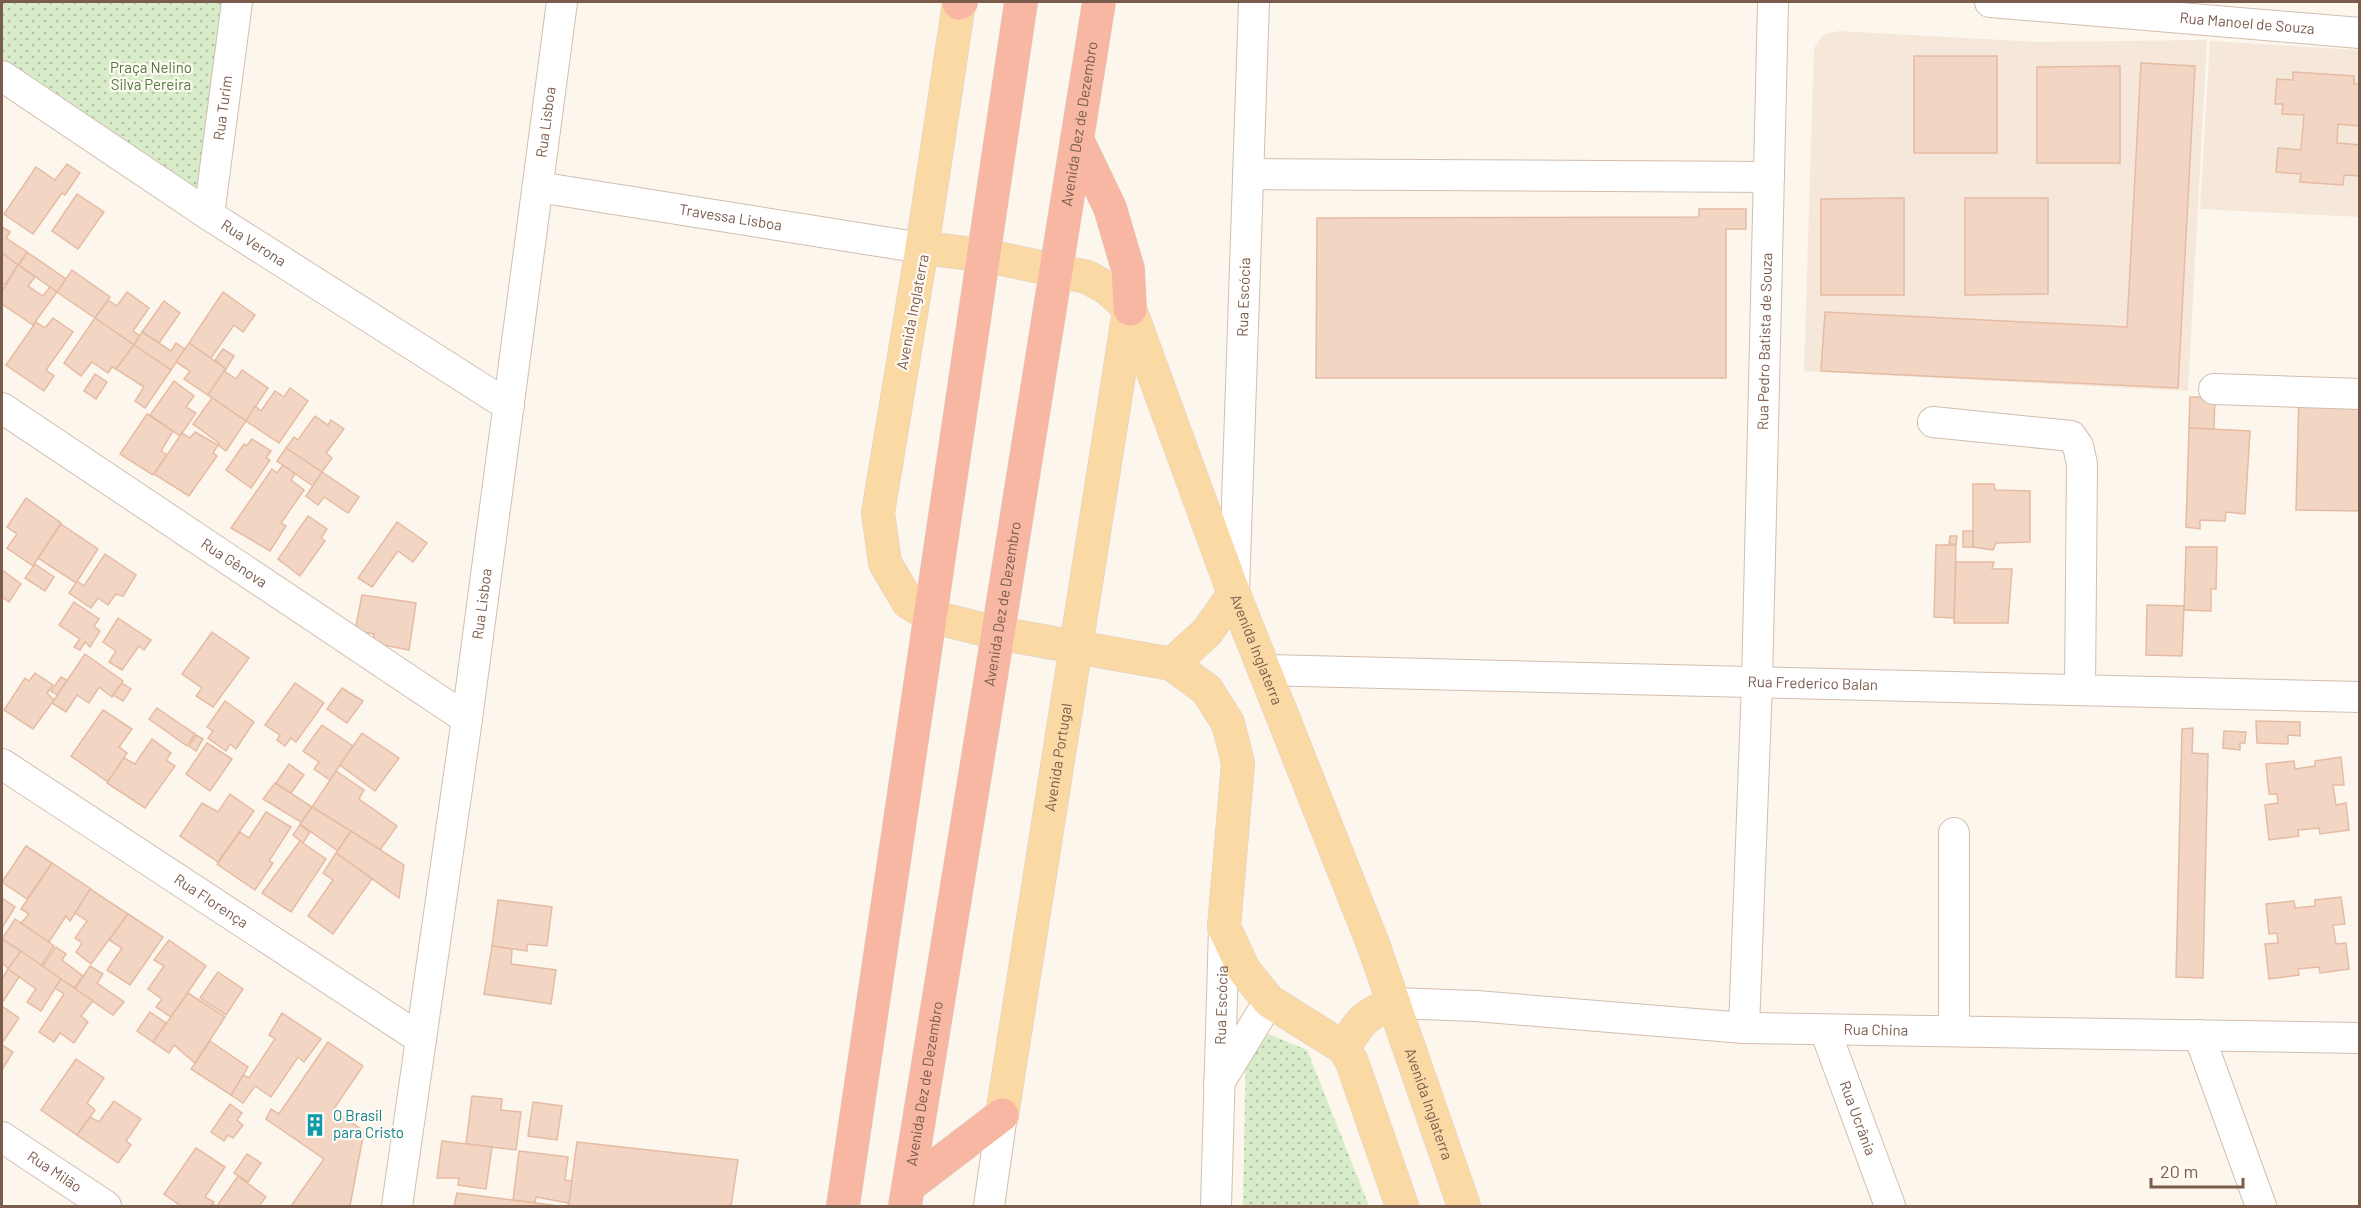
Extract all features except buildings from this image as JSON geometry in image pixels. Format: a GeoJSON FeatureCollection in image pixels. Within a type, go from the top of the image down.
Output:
{"type":"FeatureCollection","features":[{"type":"Feature","properties":{"kind":"highway"},"geometry":{"type":"LineString","coordinates":[[843,1206],[1021,2]]}},
{"type":"Feature","properties":{"kind":"highway","name":"Avenida Dez de Dezembro"},"geometry":{"type":"LineString","coordinates":[[907,1196],[997,633],[1058,272],[1099,2]]}},
{"type":"Feature","properties":{"kind":"highway"},"geometry":{"type":"LineString","coordinates":[[1077,139],[1110,208],[1128,269],[1130,309]]}},
{"type":"Feature","properties":{"kind":"highway"},"geometry":{"type":"LineString","coordinates":[[907,1196],[1002,1116]]}},
{"type":"Feature","properties":{"kind":"main road"},"geometry":{"type":"LineString","coordinates":[[922,248],[959,2]]}},
{"type":"Feature","properties":{"kind":"main road","name":"Avenida Inglaterra"},"geometry":{"type":"LineString","coordinates":[[1344,1048],[1269,1000],[1244,970],[1224,927],[1238,763],[1228,723],[1207,690],[1172,664],[997,633],[930,616],[908,602],[885,563],[878,513],[922,248],[983,255],[1087,277],[1107,288],[1130,309],[1234,594],[1394,1003],[1464,1206]]}},
{"type":"Feature","properties":{"kind":"main road","name":"Avenida Portugal"},"geometry":{"type":"LineString","coordinates":[[1002,1116],[1130,309]]}},
{"type":"Feature","properties":{"kind":"main road"},"geometry":{"type":"LineString","coordinates":[[1172,664],[1207,632],[1234,594]]}},
{"type":"Feature","properties":{"kind":"main road"},"geometry":{"type":"LineString","coordinates":[[1394,1003],[1374,1011],[1359,1022],[1344,1048],[1352,1062],[1402,1206]]}},
{"type":"Feature","properties":{"kind":"street","name":"Rua Turim"},"geometry":{"type":"LineString","coordinates":[[208,215],[237,2]]}},
{"type":"Feature","properties":{"kind":"street","name":"Rua Lisboa"},"geometry":{"type":"LineString","coordinates":[[398,1206],[467,719],[562,2]]}},
{"type":"Feature","properties":{"kind":"street","name":"Rua Escócia"},"geometry":{"type":"LineString","coordinates":[[1234,594],[1254,2]]}},
{"type":"Feature","properties":{"kind":"street","name":"Rua Pedro Batista de Souza"},"geometry":{"type":"LineString","coordinates":[[1744,1028],[1757,682],[1773,2]]}},
{"type":"Feature","properties":{"kind":"street","name":"Rua Manoel de Souza"},"geometry":{"type":"LineString","coordinates":[[1990,2],[2360,33]]}},
{"type":"Feature","properties":{"kind":"street","name":"Rua Verona"},"geometry":{"type":"LineString","coordinates":[[2,76],[208,215],[509,406]]}},
{"type":"Feature","properties":{"kind":"street"},"geometry":{"type":"LineString","coordinates":[[1248,174],[1769,177]]}},
{"type":"Feature","properties":{"kind":"street","name":"Travessa Lisboa"},"geometry":{"type":"LineString","coordinates":[[538,187],[922,248]]}},
{"type":"Feature","properties":{"kind":"street"},"geometry":{"type":"LineString","coordinates":[[2214,389],[2360,394]]}},
{"type":"Feature","properties":{"kind":"street","name":"Rua Gênova"},"geometry":{"type":"LineString","coordinates":[[2,408],[467,719]]}},
{"type":"Feature","properties":{"kind":"street"},"geometry":{"type":"LineString","coordinates":[[1933,422],[2071,436],[2078,446],[2082,464],[2080,690]]}},
{"type":"Feature","properties":{"kind":"street","name":"Rua Frederico Balan"},"geometry":{"type":"LineString","coordinates":[[1265,670],[2360,698]]}},
{"type":"Feature","properties":{"kind":"street","name":"Rua Florença"},"geometry":{"type":"LineString","coordinates":[[2,764],[421,1039]]}},
{"type":"Feature","properties":{"kind":"street"},"geometry":{"type":"LineString","coordinates":[[1954,833],[1954,1030]]}},
{"type":"Feature","properties":{"kind":"street","name":"Rua Escócia"},"geometry":{"type":"LineString","coordinates":[[1216,1206],[1224,927]]}},
{"type":"Feature","properties":{"kind":"street","name":"Rua Escócia"},"geometry":{"type":"LineString","coordinates":[[1219,1083],[1269,1000]]}},
{"type":"Feature","properties":{"kind":"street","name":"Rua China"},"geometry":{"type":"LineString","coordinates":[[1394,1003],[1476,1006],[1744,1028],[2360,1038]]}},
{"type":"Feature","properties":{"kind":"street","name":"Rua Ucrânia"},"geometry":{"type":"LineString","coordinates":[[1826,1030],[1890,1206]]}},
{"type":"Feature","properties":{"kind":"street"},"geometry":{"type":"LineString","coordinates":[[2199,1035],[2261,1206]]}},
{"type":"Feature","properties":{"kind":"street","name":"Avenida Portugal"},"geometry":{"type":"LineString","coordinates":[[989,1206],[1002,1116]]}},
{"type":"Feature","properties":{"kind":"street","name":"Rua Milão"},"geometry":{"type":"LineString","coordinates":[[2,1137],[106,1206]]}},
{"type":"Feature","properties":{"kind":"shaded area"},"geometry":{"type":"Polygon","coordinates":[[[1839,31],[2037,42],[2207,40],[2188,391],[1804,371],[1814,48],[1823,35],[1839,31]]]}},
{"type":"Feature","properties":{"kind":"shaded area"},"geometry":{"type":"Polygon","coordinates":[[[2210,41],[2359,50],[2359,217],[2200,209],[2210,41]]]}},
{"type":"Feature","properties":{"kind":"green space","name":"Praça Nelino Silva Pereira"},"geometry":{"type":"Polygon","coordinates":[[[2,2],[237,2],[209,215],[2,62],[2,2]]]}},
{"type":"Feature","properties":{"kind":"green space"},"geometry":{"type":"Polygon","coordinates":[[[1269,1034],[1307,1050],[1369,1206],[1243,1206],[1246,1046],[1269,1034]]]}},
{"type":"Feature","properties":{"kind":"place","name":"O Brasil para Cristo"},"geometry":{"type":"Point","coordinates":[315,1125]}}]}
